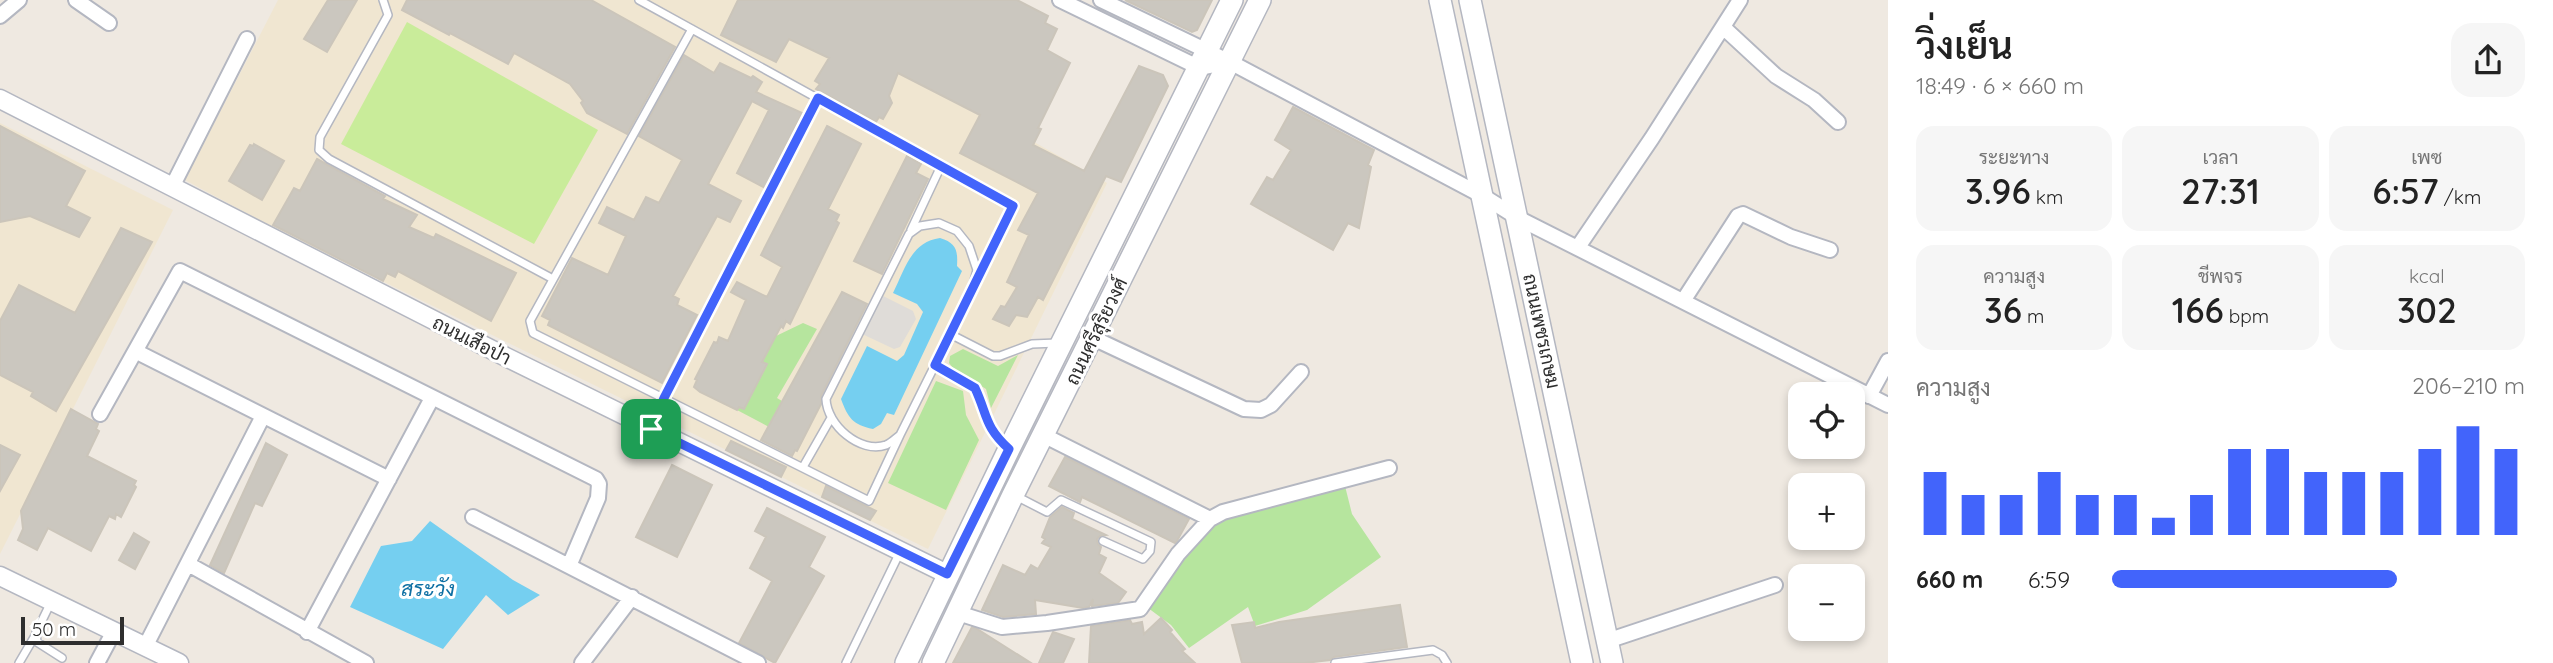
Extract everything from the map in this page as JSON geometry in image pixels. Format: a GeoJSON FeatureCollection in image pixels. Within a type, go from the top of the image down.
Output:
{"type":"FeatureCollection","features":[{"type":"Feature","properties":{"kind":"main road","name":"ถนนศรีสุริยวงศ์"},"geometry":{"type":"LineString","coordinates":[[906,663],[947,574],[1233,0]]}},
{"type":"Feature","properties":{"kind":"main road","name":"ถนนศรีสุริยวงศ์"},"geometry":{"type":"LineString","coordinates":[[933,663],[1013,495],[1045,436],[1260,0]]}},
{"type":"Feature","properties":{"kind":"main road","name":"ถนนเพชรเกษม"},"geometry":{"type":"LineString","coordinates":[[1440,0],[1582,663]]}},
{"type":"Feature","properties":{"kind":"main road","name":"ถนนเพชรเกษม"},"geometry":{"type":"LineString","coordinates":[[1470,0],[1612,663]]}},
{"type":"Feature","properties":{"kind":"main road"},"geometry":{"type":"LineString","coordinates":[[947,574],[969,585]]}},
{"type":"Feature","properties":{"kind":"street"},"geometry":{"type":"LineString","coordinates":[[0,16],[19,0]]}},
{"type":"Feature","properties":{"kind":"street"},"geometry":{"type":"LineString","coordinates":[[76,0],[109,23]]}},
{"type":"Feature","properties":{"kind":"street"},"geometry":{"type":"LineString","coordinates":[[1059,0],[1204,60],[1230,62],[1483,196],[1518,218],[1888,405]]}},
{"type":"Feature","properties":{"kind":"street"},"geometry":{"type":"LineString","coordinates":[[1103,0],[1204,60]]}},
{"type":"Feature","properties":{"kind":"street"},"geometry":{"type":"LineString","coordinates":[[1578,247],[1740,0]]}},
{"type":"Feature","properties":{"kind":"street"},"geometry":{"type":"LineString","coordinates":[[1723,27],[1776,76],[1814,100],[1838,122]]}},
{"type":"Feature","properties":{"kind":"street"},"geometry":{"type":"LineString","coordinates":[[172,187],[247,39]]}},
{"type":"Feature","properties":{"kind":"street","name":"ถนนเสือป่า"},"geometry":{"type":"LineString","coordinates":[[0,99],[651,429],[947,574]]}},
{"type":"Feature","properties":{"kind":"street"},"geometry":{"type":"LineString","coordinates":[[1683,301],[1738,216],[1743,214],[1791,237],[1830,250]]}},
{"type":"Feature","properties":{"kind":"street"},"geometry":{"type":"LineString","coordinates":[[100,414],[180,271],[596,479],[599,484],[598,498],[569,566]]}},
{"type":"Feature","properties":{"kind":"street"},"geometry":{"type":"LineString","coordinates":[[1093,338],[1244,409],[1261,410],[1271,405],[1301,372]]}},
{"type":"Feature","properties":{"kind":"street"},"geometry":{"type":"LineString","coordinates":[[137,352],[389,479]]}},
{"type":"Feature","properties":{"kind":"street"},"geometry":{"type":"LineString","coordinates":[[1869,396],[1888,360]]}},
{"type":"Feature","properties":{"kind":"street"},"geometry":{"type":"LineString","coordinates":[[307,632],[432,398]]}},
{"type":"Feature","properties":{"kind":"street"},"geometry":{"type":"LineString","coordinates":[[145,647],[263,416]]}},
{"type":"Feature","properties":{"kind":"street"},"geometry":{"type":"LineString","coordinates":[[1045,436],[1210,519]]}},
{"type":"Feature","properties":{"kind":"street"},"geometry":{"type":"LineString","coordinates":[[958,613],[1002,626],[1047,623],[1140,609],[1178,554],[1210,519],[1223,512],[1389,468]]}},
{"type":"Feature","properties":{"kind":"street"},"geometry":{"type":"LineString","coordinates":[[473,517],[758,663]]}},
{"type":"Feature","properties":{"kind":"street"},"geometry":{"type":"LineString","coordinates":[[188,564],[366,663]]}},
{"type":"Feature","properties":{"kind":"street"},"geometry":{"type":"LineString","coordinates":[[0,576],[179,663]]}},
{"type":"Feature","properties":{"kind":"street"},"geometry":{"type":"LineString","coordinates":[[1607,641],[1775,585]]}},
{"type":"Feature","properties":{"kind":"street"},"geometry":{"type":"LineString","coordinates":[[582,663],[632,597]]}},
{"type":"Feature","properties":{"kind":"street"},"geometry":{"type":"LineString","coordinates":[[97,663],[113,632]]}},
{"type":"Feature","properties":{"kind":"lane"},"geometry":{"type":"LineString","coordinates":[[383,0],[388,15],[320,137],[318,150],[329,159],[553,279]]}},
{"type":"Feature","properties":{"kind":"lane"},"geometry":{"type":"LineString","coordinates":[[639,0],[692,29],[818,98],[1013,206],[869,501],[533,333],[530,321],[692,29]]}},
{"type":"Feature","properties":{"kind":"lane"},"geometry":{"type":"LineString","coordinates":[[651,429],[664,398],[818,98]]}},
{"type":"Feature","properties":{"kind":"lane"},"geometry":{"type":"LineString","coordinates":[[900,435],[887,444],[874,446],[853,439],[837,428],[827,412],[826,399],[941,166]]}},
{"type":"Feature","properties":{"kind":"lane"},"geometry":{"type":"LineString","coordinates":[[909,234],[920,226],[939,223],[957,231],[969,246],[976,270],[970,295]]}},
{"type":"Feature","properties":{"kind":"lane"},"geometry":{"type":"LineString","coordinates":[[950,334],[993,356],[1032,344],[1062,343]]}},
{"type":"Feature","properties":{"kind":"lane"},"geometry":{"type":"LineString","coordinates":[[935,365],[975,388],[986,421],[995,436],[1009,449]]}},
{"type":"Feature","properties":{"kind":"lane"},"geometry":{"type":"LineString","coordinates":[[803,467],[831,418]]}},
{"type":"Feature","properties":{"kind":"lane"},"geometry":{"type":"LineString","coordinates":[[1013,495],[1049,513],[1061,500],[1151,542],[1150,551],[1143,559],[1103,541]]}},
{"type":"Feature","properties":{"kind":"lane"},"geometry":{"type":"LineString","coordinates":[[846,663],[901,551]]}},
{"type":"Feature","properties":{"kind":"lane"},"geometry":{"type":"LineString","coordinates":[[19,663],[51,601]]}},
{"type":"Feature","properties":{"kind":"lane"},"geometry":{"type":"LineString","coordinates":[[36,634],[37,642],[62,658]]}},
{"type":"Feature","properties":{"kind":"lane"},"geometry":{"type":"LineString","coordinates":[[1335,663],[1433,650],[1443,655],[1447,663]]}},
{"type":"Feature","properties":{"kind":"shaded area"},"geometry":{"type":"Polygon","coordinates":[[[278,0],[756,0],[1034,142],[1107,183],[928,549],[272,227],[185,180],[278,0]]]}},
{"type":"Feature","properties":{"kind":"shaded area"},"geometry":{"type":"Polygon","coordinates":[[[0,123],[173,210],[0,554],[0,123]]]}},
{"type":"Feature","properties":{"kind":"shaded area"},"geometry":{"type":"Polygon","coordinates":[[[879,294],[913,311],[916,319],[900,347],[894,349],[860,333],[879,294]]]}},
{"type":"Feature","properties":{"kind":"green space"},"geometry":{"type":"Polygon","coordinates":[[[407,22],[598,130],[534,244],[341,144],[407,22]]]}},
{"type":"Feature","properties":{"kind":"green space"},"geometry":{"type":"Polygon","coordinates":[[[803,323],[817,329],[777,398],[782,401],[769,427],[737,410],[739,407],[744,409],[767,365],[761,361],[776,336],[803,323]]]}},
{"type":"Feature","properties":{"kind":"green space"},"geometry":{"type":"Polygon","coordinates":[[[963,349],[998,366],[1018,355],[991,408],[986,389],[949,363],[950,356],[963,349]]]}},
{"type":"Feature","properties":{"kind":"green space"},"geometry":{"type":"Polygon","coordinates":[[[936,381],[963,391],[966,415],[979,440],[946,510],[888,483],[936,381]]]}},
{"type":"Feature","properties":{"kind":"green space"},"geometry":{"type":"Polygon","coordinates":[[[1344,482],[1352,514],[1381,557],[1307,610],[1255,626],[1248,607],[1189,648],[1171,625],[1144,605],[1210,519],[1344,482]]]}},
{"type":"Feature","properties":{"kind":"water"},"geometry":{"type":"Polygon","coordinates":[[[940,238],[950,242],[955,248],[957,266],[962,271],[894,415],[887,413],[881,424],[873,429],[856,423],[849,416],[841,399],[867,346],[897,361],[904,355],[923,312],[917,304],[893,293],[910,258],[922,245],[940,238]]]}},
{"type":"Feature","properties":{"kind":"water","name":"สระวัง"},"geometry":{"type":"Polygon","coordinates":[[[430,521],[513,580],[540,595],[508,615],[486,595],[443,649],[350,607],[381,546],[412,541],[430,521]]]}},
{"type":"Feature","properties":{"kind":"building"},"geometry":{"type":"Polygon","coordinates":[[[328,0],[357,0],[327,52],[304,39],[328,0]]]}},
{"type":"Feature","properties":{"kind":"building"},"geometry":{"type":"Polygon","coordinates":[[[407,0],[591,0],[675,47],[627,134],[587,113],[581,103],[583,101],[570,84],[514,53],[508,64],[450,33],[449,35],[402,10],[407,0]]]}},
{"type":"Feature","properties":{"kind":"building"},"geometry":{"type":"Polygon","coordinates":[[[738,0],[1017,0],[1048,16],[1045,23],[1057,29],[1047,50],[1070,63],[1038,128],[1041,129],[1033,145],[1084,171],[1139,66],[1163,75],[1168,86],[1121,182],[1106,176],[1043,300],[1038,297],[1027,317],[1016,315],[1009,326],[993,319],[1001,306],[1005,307],[1017,287],[1007,282],[1029,235],[1018,230],[1038,193],[960,153],[980,115],[898,73],[889,96],[892,103],[883,119],[879,117],[876,122],[816,89],[820,84],[815,81],[829,58],[789,39],[776,62],[721,35],[738,0]]]}},
{"type":"Feature","properties":{"kind":"building"},"geometry":{"type":"Polygon","coordinates":[[[1125,0],[1212,0],[1197,30],[1192,32],[1125,0]]]}},
{"type":"Feature","properties":{"kind":"building"},"geometry":{"type":"Polygon","coordinates":[[[684,55],[714,73],[720,63],[751,78],[753,76],[762,82],[756,92],[802,113],[765,188],[737,173],[769,110],[752,101],[708,184],[741,201],[730,222],[717,216],[673,296],[679,299],[677,305],[697,315],[662,383],[548,325],[550,320],[542,316],[572,258],[608,275],[626,236],[599,223],[607,207],[634,220],[646,197],[659,203],[682,160],[639,136],[684,55]]]}},
{"type":"Feature","properties":{"kind":"building"},"geometry":{"type":"Polygon","coordinates":[[[1293,107],[1374,150],[1368,165],[1371,167],[1359,228],[1348,223],[1333,250],[1251,204],[1267,177],[1273,180],[1291,150],[1275,140],[1293,107]]]}},
{"type":"Feature","properties":{"kind":"building"},"geometry":{"type":"Polygon","coordinates":[[[0,126],[85,171],[66,206],[90,218],[79,237],[30,216],[0,222],[0,126]]]}},
{"type":"Feature","properties":{"kind":"building"},"geometry":{"type":"Polygon","coordinates":[[[827,126],[861,144],[828,209],[839,215],[836,221],[839,223],[790,324],[786,321],[783,328],[781,326],[762,362],[767,364],[744,409],[739,407],[737,410],[700,392],[694,387],[697,380],[695,379],[714,342],[717,343],[719,337],[728,341],[746,300],[731,292],[737,282],[767,297],[782,267],[761,255],[827,126]]]}},
{"type":"Feature","properties":{"kind":"building"},"geometry":{"type":"Polygon","coordinates":[[[254,144],[284,161],[262,200],[229,181],[250,145],[254,144]]]}},
{"type":"Feature","properties":{"kind":"building"},"geometry":{"type":"Polygon","coordinates":[[[907,156],[921,164],[916,173],[928,179],[882,274],[854,261],[907,156]]]}},
{"type":"Feature","properties":{"kind":"building"},"geometry":{"type":"Polygon","coordinates":[[[317,159],[385,196],[383,199],[417,215],[409,227],[434,238],[436,234],[516,273],[491,321],[398,271],[395,277],[387,273],[383,281],[273,225],[294,188],[300,191],[317,159]]]}},
{"type":"Feature","properties":{"kind":"building"},"geometry":{"type":"Polygon","coordinates":[[[121,228],[152,242],[56,411],[31,396],[33,392],[0,375],[0,321],[19,285],[75,313],[121,228]]]}},
{"type":"Feature","properties":{"kind":"building"},"geometry":{"type":"Polygon","coordinates":[[[842,292],[867,304],[821,396],[821,404],[792,456],[761,440],[842,292]]]}},
{"type":"Feature","properties":{"kind":"building"},"geometry":{"type":"Polygon","coordinates":[[[71,409],[98,424],[96,429],[99,431],[87,456],[136,481],[136,487],[121,517],[116,514],[115,519],[109,516],[91,551],[48,528],[37,550],[18,540],[23,529],[21,511],[71,409]]]}},
{"type":"Feature","properties":{"kind":"building"},"geometry":{"type":"Polygon","coordinates":[[[731,441],[786,467],[781,477],[726,450],[731,441]]]}},
{"type":"Feature","properties":{"kind":"building"},"geometry":{"type":"Polygon","coordinates":[[[266,443],[287,455],[262,506],[255,503],[224,573],[210,565],[266,443]]]}},
{"type":"Feature","properties":{"kind":"building"},"geometry":{"type":"Polygon","coordinates":[[[0,445],[20,455],[0,491],[0,445]]]}},
{"type":"Feature","properties":{"kind":"building"},"geometry":{"type":"Polygon","coordinates":[[[1065,457],[1189,519],[1177,541],[1175,543],[1082,497],[1080,502],[1049,486],[1065,457]]]}},
{"type":"Feature","properties":{"kind":"building"},"geometry":{"type":"Polygon","coordinates":[[[672,465],[712,485],[677,557],[636,537],[672,465]]]}},
{"type":"Feature","properties":{"kind":"building"},"geometry":{"type":"Polygon","coordinates":[[[826,486],[876,511],[870,520],[822,497],[826,486]]]}},
{"type":"Feature","properties":{"kind":"building"},"geometry":{"type":"Polygon","coordinates":[[[1062,507],[1074,513],[1072,519],[1106,535],[1097,539],[1101,547],[1099,554],[1106,558],[1099,573],[1126,592],[1118,603],[1092,606],[1093,599],[1089,607],[1083,608],[1035,600],[1036,614],[1003,617],[982,610],[1003,565],[1025,575],[1031,565],[1038,569],[1051,547],[1042,543],[1045,539],[1042,537],[1050,517],[1062,507]]]}},
{"type":"Feature","properties":{"kind":"building"},"geometry":{"type":"Polygon","coordinates":[[[767,508],[825,537],[809,567],[824,576],[775,663],[739,643],[772,581],[750,568],[766,537],[755,531],[767,508]]]}},
{"type":"Feature","properties":{"kind":"building"},"geometry":{"type":"Polygon","coordinates":[[[134,533],[149,542],[135,569],[119,560],[134,533]]]}},
{"type":"Feature","properties":{"kind":"building"},"geometry":{"type":"Polygon","coordinates":[[[1400,605],[1407,647],[1305,663],[1242,663],[1232,625],[1254,622],[1255,628],[1279,622],[1400,605]]]}},
{"type":"Feature","properties":{"kind":"building"},"geometry":{"type":"Polygon","coordinates":[[[1161,618],[1185,649],[1182,651],[1195,663],[1089,663],[1091,626],[1130,620],[1132,624],[1142,622],[1144,634],[1161,618]]]}},
{"type":"Feature","properties":{"kind":"building"},"geometry":{"type":"Polygon","coordinates":[[[972,627],[977,629],[1031,663],[953,663],[972,627]]]}},
{"type":"Feature","properties":{"kind":"building"},"geometry":{"type":"Polygon","coordinates":[[[1053,632],[1074,639],[1063,663],[1039,663],[1053,632]]]}},
{"type":"Feature","properties":{"kind":"route"},"geometry":{"type":"LineString","coordinates":[[818,98],[1013,206],[935,365],[975,388],[986,421],[995,436],[1009,449],[947,574],[651,429],[664,398],[818,98]]}}]}
